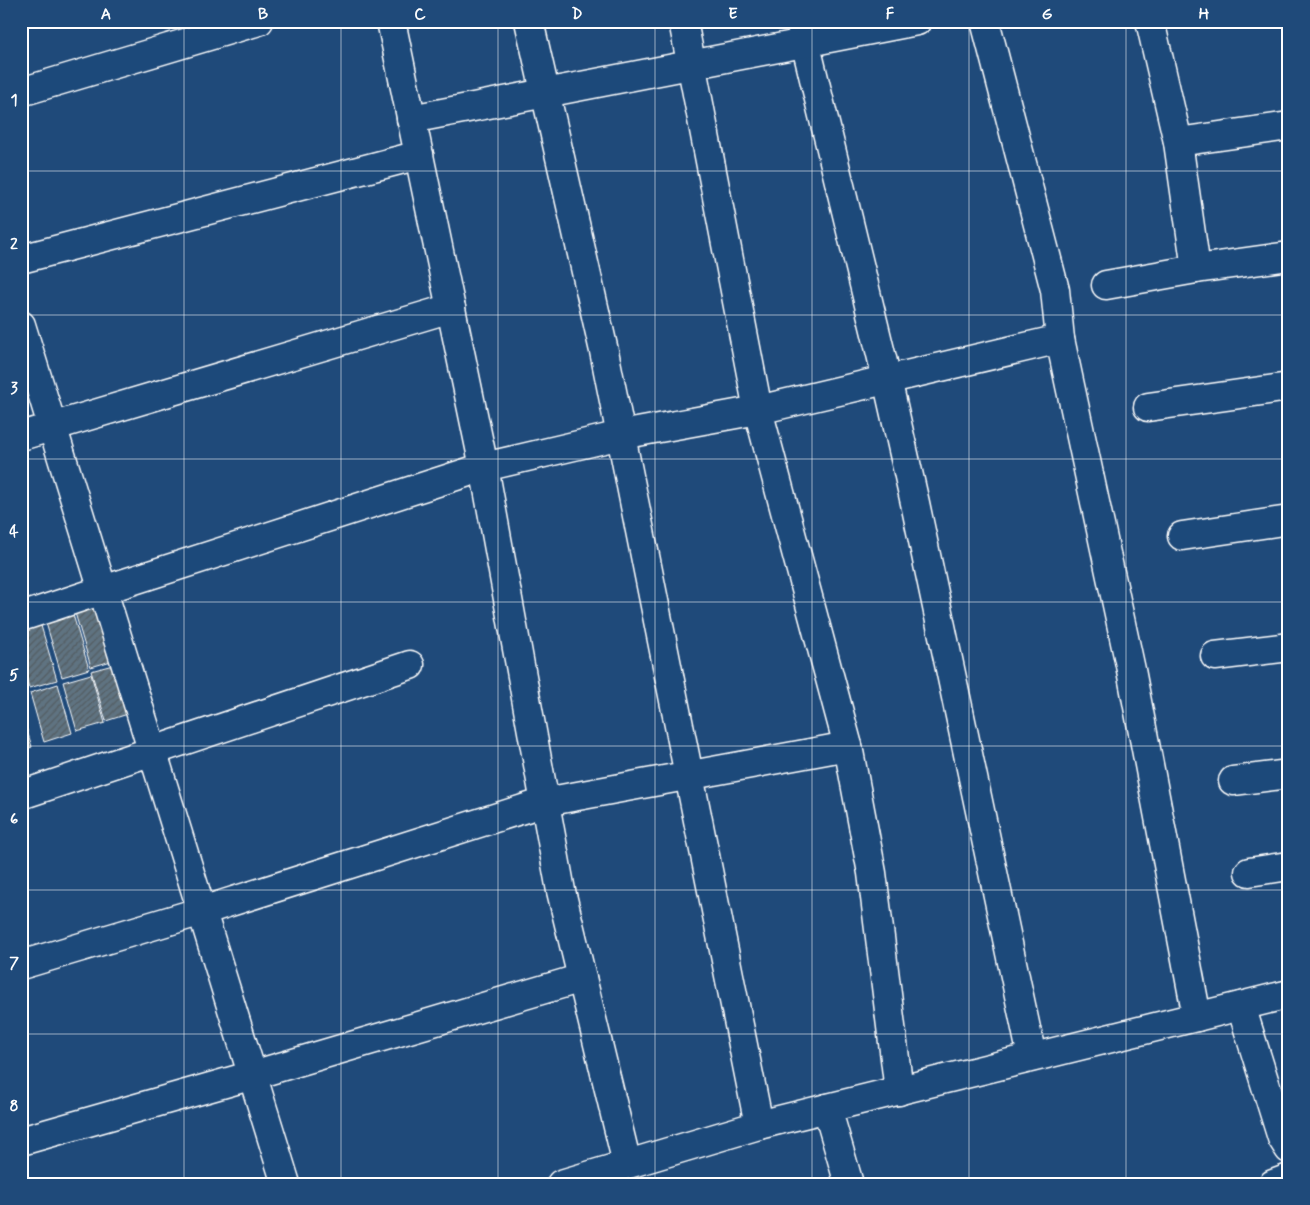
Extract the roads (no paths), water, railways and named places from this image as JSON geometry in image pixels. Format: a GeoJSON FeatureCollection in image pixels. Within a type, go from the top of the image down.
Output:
{"type":"FeatureCollection","features":[{"type":"Feature","properties":{"kind":"street"},"geometry":{"type":"LineString","coordinates":[[21,92],[259,21]]}},
{"type":"Feature","properties":{"kind":"street"},"geometry":{"type":"LineString","coordinates":[[391,21],[484,467],[560,891],[627,1164]]}},
{"type":"Feature","properties":{"kind":"street"},"geometry":{"type":"LineString","coordinates":[[529,21],[602,341],[759,1125]]}},
{"type":"Feature","properties":{"kind":"street"},"geometry":{"type":"LineString","coordinates":[[683,21],[758,410],[848,746],[872,873],[899,1091]]}},
{"type":"Feature","properties":{"kind":"street"},"geometry":{"type":"LineString","coordinates":[[411,119],[691,65],[802,32],[918,21]]}},
{"type":"Feature","properties":{"kind":"street"},"geometry":{"type":"LineString","coordinates":[[985,21],[1055,290],[1060,340],[1131,670],[1197,1017]]}},
{"type":"Feature","properties":{"kind":"street"},"geometry":{"type":"LineString","coordinates":[[1150,21],[1178,142],[1196,269]]}},
{"type":"Feature","properties":{"kind":"street"},"geometry":{"type":"LineString","coordinates":[[802,32],[887,379],[915,503],[1032,1057]]}},
{"type":"Feature","properties":{"kind":"street"},"geometry":{"type":"LineString","coordinates":[[1178,142],[1289,126]]}},
{"type":"Feature","properties":{"kind":"street"},"geometry":{"type":"LineString","coordinates":[[21,259],[419,155]]}},
{"type":"Feature","properties":{"kind":"street"},"geometry":{"type":"LineString","coordinates":[[1106,285],[1196,269],[1289,256]]}},
{"type":"Feature","properties":{"kind":"street"},"geometry":{"type":"LineString","coordinates":[[21,436],[451,308]]}},
{"type":"Feature","properties":{"kind":"street"},"geometry":{"type":"LineString","coordinates":[[21,324],[286,1184]]}},
{"type":"Feature","properties":{"kind":"street"},"geometry":{"type":"LineString","coordinates":[[21,617],[484,467],[621,435],[758,410],[1060,340]]}},
{"type":"Feature","properties":{"kind":"street"},"geometry":{"type":"LineString","coordinates":[[1148,407],[1289,387]]}},
{"type":"Feature","properties":{"kind":"street"},"geometry":{"type":"LineString","coordinates":[[1182,536],[1289,520]]}},
{"type":"Feature","properties":{"kind":"street"},"geometry":{"type":"LineString","coordinates":[[1215,656],[1289,646]]}},
{"type":"Feature","properties":{"kind":"street"},"geometry":{"type":"LineString","coordinates":[[21,795],[410,665]]}},
{"type":"Feature","properties":{"kind":"street"},"geometry":{"type":"LineString","coordinates":[[21,965],[545,802],[848,746]]}},
{"type":"Feature","properties":{"kind":"street"},"geometry":{"type":"LineString","coordinates":[[1234,781],[1289,774]]}},
{"type":"Feature","properties":{"kind":"street"},"geometry":{"type":"LineString","coordinates":[[1249,872],[1289,866]]}},
{"type":"Feature","properties":{"kind":"street"},"geometry":{"type":"LineString","coordinates":[[21,1141],[582,978]]}},
{"type":"Feature","properties":{"kind":"street"},"geometry":{"type":"LineString","coordinates":[[577,1182],[627,1164],[759,1125],[1289,994]]}},
{"type":"Feature","properties":{"kind":"street"},"geometry":{"type":"LineString","coordinates":[[1241,1006],[1282,1138],[1289,1149]]}},
{"type":"Feature","properties":{"kind":"street"},"geometry":{"type":"LineString","coordinates":[[828,1108],[849,1184]]}},
{"type":"Feature","properties":{"kind":"street"},"geometry":{"type":"LineString","coordinates":[[1273,1184],[1289,1178]]}}]}
